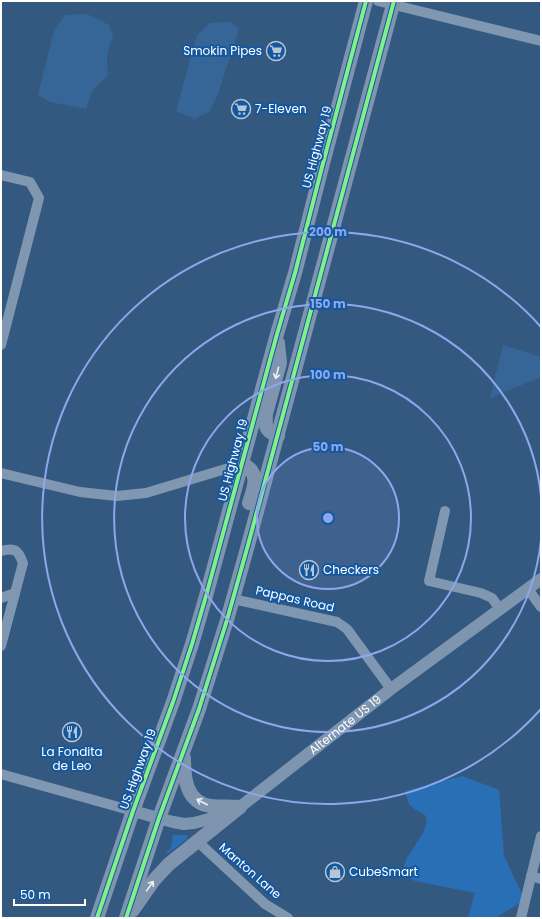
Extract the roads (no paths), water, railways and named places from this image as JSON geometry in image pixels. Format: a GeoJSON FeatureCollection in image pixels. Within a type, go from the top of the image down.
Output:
{"type":"FeatureCollection","features":[{"type":"Feature","properties":{"kind":"highway","name":"US Highway 19"},"geometry":{"type":"LineString","coordinates":[[97,918],[192,644],[295,273],[366,1]]}},
{"type":"Feature","properties":{"kind":"highway"},"geometry":{"type":"LineString","coordinates":[[126,918],[159,818],[198,709],[233,599],[394,3]]}},
{"type":"Feature","properties":{"kind":"highway"},"geometry":{"type":"LineString","coordinates":[[277,334],[280,363],[265,421],[270,433],[278,436]]}},
{"type":"Feature","properties":{"kind":"highway"},"geometry":{"type":"LineString","coordinates":[[222,634],[229,581],[254,485],[254,475],[250,468],[242,464]]}},
{"type":"Feature","properties":{"kind":"highway"},"geometry":{"type":"LineString","coordinates":[[184,749],[185,777],[187,788],[191,795],[197,801],[210,806],[240,806]]}},
{"type":"Feature","properties":{"kind":"highway"},"geometry":{"type":"LineString","coordinates":[[126,918],[154,880],[169,864],[240,806]]}},
{"type":"Feature","properties":{"kind":"main road","name":"Alternate US 19"},"geometry":{"type":"LineString","coordinates":[[133,811],[184,824],[209,820],[240,806],[390,689],[541,579]]}},
{"type":"Feature","properties":{"kind":"street"},"geometry":{"type":"LineString","coordinates":[[378,1],[394,3],[541,41]]}},
{"type":"Feature","properties":{"kind":"street"},"geometry":{"type":"LineString","coordinates":[[1,175],[30,182],[39,198],[1,345]]}},
{"type":"Feature","properties":{"kind":"street"},"geometry":{"type":"LineString","coordinates":[[1,473],[80,492],[117,496],[146,493],[242,464]]}},
{"type":"Feature","properties":{"kind":"street"},"geometry":{"type":"LineString","coordinates":[[445,511],[429,581],[483,594],[492,598],[500,609]]}},
{"type":"Feature","properties":{"kind":"street"},"geometry":{"type":"LineString","coordinates":[[1,646],[23,563],[19,553],[15,550],[5,550]]}},
{"type":"Feature","properties":{"kind":"street"},"geometry":{"type":"LineString","coordinates":[[528,589],[541,607]]}},
{"type":"Feature","properties":{"kind":"street"},"geometry":{"type":"LineString","coordinates":[[1,598],[15,593]]}},
{"type":"Feature","properties":{"kind":"street","name":"Pappas Road"},"geometry":{"type":"LineString","coordinates":[[233,599],[337,622],[347,628],[390,689]]}},
{"type":"Feature","properties":{"kind":"street"},"geometry":{"type":"LineString","coordinates":[[1,774],[133,811]]}},
{"type":"Feature","properties":{"kind":"street"},"geometry":{"type":"LineString","coordinates":[[521,918],[536,877],[541,836]]}},
{"type":"Feature","properties":{"kind":"street","name":"Manton Lane"},"geometry":{"type":"LineString","coordinates":[[197,842],[265,904],[288,918]]}},
{"type":"Feature","properties":{"kind":"place","name":"Smokin Pipes"},"geometry":{"type":"Point","coordinates":[276,51]}},
{"type":"Feature","properties":{"kind":"place","name":"7-Eleven"},"geometry":{"type":"Point","coordinates":[241,109]}},
{"type":"Feature","properties":{"kind":"place","name":"Checkers"},"geometry":{"type":"Point","coordinates":[309,570]}},
{"type":"Feature","properties":{"kind":"place","name":"La Fondita de Leo"},"geometry":{"type":"Point","coordinates":[72,732]}},
{"type":"Feature","properties":{"kind":"place","name":"CubeSmart"},"geometry":{"type":"Point","coordinates":[335,872]}}]}
